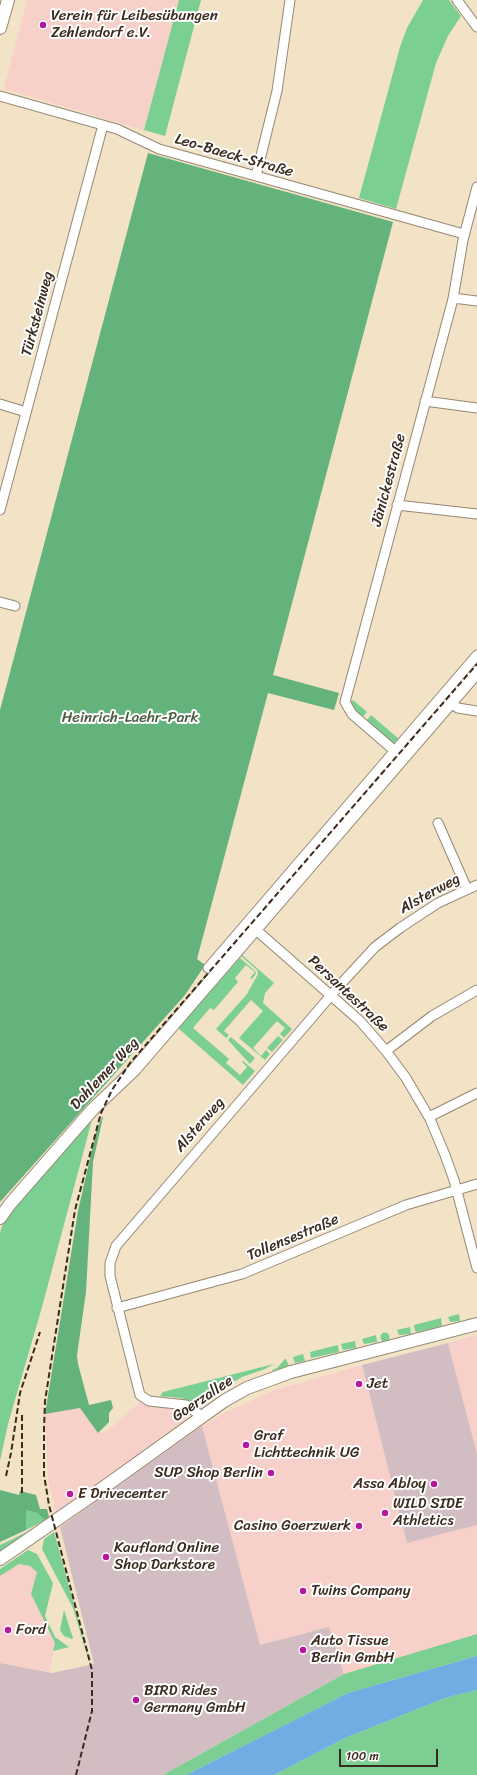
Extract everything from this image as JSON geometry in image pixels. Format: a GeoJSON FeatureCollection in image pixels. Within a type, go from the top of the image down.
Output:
{"type":"FeatureCollection","features":[{"type":"Feature","properties":{"kind":"main road"},"geometry":{"type":"LineString","coordinates":[[0,28],[8,0]]}},
{"type":"Feature","properties":{"kind":"main road","name":"Dahlemer Weg"},"geometry":{"type":"LineString","coordinates":[[0,1218],[10,1204],[93,1109],[134,1070],[230,949],[255,929],[263,911],[378,777],[428,721],[450,703],[477,672]]}},
{"type":"Feature","properties":{"kind":"main road","name":"Goerzallee"},"geometry":{"type":"LineString","coordinates":[[0,1559],[224,1401],[247,1388],[290,1372],[477,1324]]}},
{"type":"Feature","properties":{"kind":"street"},"geometry":{"type":"LineString","coordinates":[[256,176],[277,91],[290,0]]}},
{"type":"Feature","properties":{"kind":"street"},"geometry":{"type":"LineString","coordinates":[[457,0],[477,27]]}},
{"type":"Feature","properties":{"kind":"street","name":"Leo-Baeck-Straße"},"geometry":{"type":"LineString","coordinates":[[0,96],[128,133],[159,149],[464,234]]}},
{"type":"Feature","properties":{"kind":"street","name":"Türksteinweg"},"geometry":{"type":"LineString","coordinates":[[0,510],[103,125]]}},
{"type":"Feature","properties":{"kind":"street","name":"Jänickestraße"},"geometry":{"type":"LineString","coordinates":[[399,754],[352,714],[345,702],[453,298],[464,234],[477,187]]}},
{"type":"Feature","properties":{"kind":"street"},"geometry":{"type":"LineString","coordinates":[[453,298],[477,301]]}},
{"type":"Feature","properties":{"kind":"street"},"geometry":{"type":"LineString","coordinates":[[425,401],[477,408]]}},
{"type":"Feature","properties":{"kind":"street"},"geometry":{"type":"LineString","coordinates":[[0,404],[26,412]]}},
{"type":"Feature","properties":{"kind":"street"},"geometry":{"type":"LineString","coordinates":[[397,505],[477,514]]}},
{"type":"Feature","properties":{"kind":"street"},"geometry":{"type":"LineString","coordinates":[[0,602],[15,606]]}},
{"type":"Feature","properties":{"kind":"street","name":"Dahlemer Weg"},"geometry":{"type":"LineString","coordinates":[[428,721],[477,655]]}},
{"type":"Feature","properties":{"kind":"street"},"geometry":{"type":"LineString","coordinates":[[450,703],[458,708],[477,711]]}},
{"type":"Feature","properties":{"kind":"street"},"geometry":{"type":"LineString","coordinates":[[438,823],[467,889]]}},
{"type":"Feature","properties":{"kind":"street","name":"Alsterweg"},"geometry":{"type":"LineString","coordinates":[[203,1417],[186,1405],[149,1401],[140,1395],[111,1282],[110,1267],[112,1254],[119,1241],[331,995],[375,948],[398,929],[438,903],[477,885]]}},
{"type":"Feature","properties":{"kind":"street","name":"Dahlemer Weg"},"geometry":{"type":"LineString","coordinates":[[208,968],[230,949],[263,911]]}},
{"type":"Feature","properties":{"kind":"street","name":"Persantestraße"},"geometry":{"type":"LineString","coordinates":[[255,929],[360,1022],[386,1051],[406,1078],[429,1117],[445,1155],[456,1189],[477,1268]]}},
{"type":"Feature","properties":{"kind":"street"},"geometry":{"type":"LineString","coordinates":[[386,1051],[432,1016],[477,990]]}},
{"type":"Feature","properties":{"kind":"street"},"geometry":{"type":"LineString","coordinates":[[429,1117],[477,1093]]}},
{"type":"Feature","properties":{"kind":"street","name":"Tollensestraße"},"geometry":{"type":"LineString","coordinates":[[118,1308],[242,1274],[406,1205],[477,1184]]}},
{"type":"Feature","properties":{"kind":"shaded area"},"geometry":{"type":"Polygon","coordinates":[[[27,0],[179,0],[144,130],[4,89],[27,0]]]}},
{"type":"Feature","properties":{"kind":"shaded area"},"geometry":{"type":"Polygon","coordinates":[[[477,1335],[477,1454],[448,1343],[477,1335]]]}},
{"type":"Feature","properties":{"kind":"shaded area","name":"Assa Abloy"},"geometry":{"type":"Polygon","coordinates":[[[448,1343],[477,1454],[477,1525],[407,1543],[362,1365],[448,1343]]]}},
{"type":"Feature","properties":{"kind":"shaded area"},"geometry":{"type":"Polygon","coordinates":[[[362,1365],[407,1543],[477,1525],[477,1634],[344,1674],[329,1627],[260,1645],[202,1426],[230,1410],[275,1390],[362,1365]]]}},
{"type":"Feature","properties":{"kind":"shaded area"},"geometry":{"type":"Polygon","coordinates":[[[141,1401],[149,1404],[183,1408],[187,1418],[56,1513],[48,1479],[45,1414],[80,1408],[98,1433],[108,1431],[141,1401]]]}},
{"type":"Feature","properties":{"kind":"shaded area"},"geometry":{"type":"Polygon","coordinates":[[[202,1426],[260,1645],[329,1627],[344,1674],[163,1775],[0,1775],[0,1663],[52,1673],[94,1664],[60,1527],[202,1426]]]}},
{"type":"Feature","properties":{"kind":"shaded area"},"geometry":{"type":"Polygon","coordinates":[[[19,1564],[30,1566],[38,1572],[31,1594],[55,1643],[50,1672],[0,1663],[0,1576],[19,1564]]]}},
{"type":"Feature","properties":{"kind":"green space"},"geometry":{"type":"Polygon","coordinates":[[[179,0],[201,0],[165,136],[144,130],[179,0]]]}},
{"type":"Feature","properties":{"kind":"green space"},"geometry":{"type":"Polygon","coordinates":[[[423,0],[449,0],[461,16],[448,36],[436,63],[396,209],[359,198],[400,47],[407,28],[423,0]]]}},
{"type":"Feature","properties":{"kind":"green space","name":"Heinrich-Laehr-Park"},"geometry":{"type":"Polygon","coordinates":[[[148,153],[393,222],[273,675],[339,693],[334,710],[268,693],[197,959],[205,965],[185,995],[0,1202],[0,710],[148,153]]]}},
{"type":"Feature","properties":{"kind":"green space"},"geometry":{"type":"Polygon","coordinates":[[[353,700],[367,712],[362,718],[355,712],[349,703],[353,700]]]}},
{"type":"Feature","properties":{"kind":"green space"},"geometry":{"type":"Polygon","coordinates":[[[371,715],[399,739],[394,745],[366,721],[371,715]]]}},
{"type":"Feature","properties":{"kind":"green space"},"geometry":{"type":"Polygon","coordinates":[[[242,955],[274,983],[265,993],[263,1003],[292,1029],[284,1038],[280,1034],[285,1028],[277,1021],[253,1048],[261,1056],[266,1050],[270,1054],[265,1060],[239,1038],[263,1011],[251,1000],[224,1031],[229,1035],[226,1038],[216,1029],[247,994],[258,974],[257,970],[241,956],[242,955]]]}},
{"type":"Feature","properties":{"kind":"green space"},"geometry":{"type":"Polygon","coordinates":[[[240,958],[255,971],[256,973],[255,975],[252,979],[250,978],[255,972],[246,965],[235,978],[238,982],[214,1010],[210,1008],[193,1028],[229,1059],[226,1063],[240,1075],[247,1067],[242,1062],[243,1061],[255,1071],[243,1085],[178,1028],[240,958]]]}},
{"type":"Feature","properties":{"kind":"green space"},"geometry":{"type":"Polygon","coordinates":[[[278,1036],[283,1040],[272,1052],[267,1048],[278,1036]]]}},
{"type":"Feature","properties":{"kind":"green space"},"geometry":{"type":"Polygon","coordinates":[[[231,1037],[255,1058],[250,1064],[228,1040],[231,1037]]]}},
{"type":"Feature","properties":{"kind":"green space"},"geometry":{"type":"Polygon","coordinates":[[[93,1116],[42,1307],[8,1424],[0,1461],[0,1233],[4,1219],[93,1116]]]}},
{"type":"Feature","properties":{"kind":"green space"},"geometry":{"type":"Polygon","coordinates":[[[102,1117],[93,1162],[86,1292],[77,1355],[89,1405],[111,1400],[113,1408],[109,1413],[109,1422],[98,1433],[80,1408],[45,1414],[78,1211],[96,1132],[102,1117]]]}},
{"type":"Feature","properties":{"kind":"green space"},"geometry":{"type":"Polygon","coordinates":[[[459,1314],[460,1321],[450,1322],[448,1317],[459,1314]]]}},
{"type":"Feature","properties":{"kind":"green space"},"geometry":{"type":"Polygon","coordinates":[[[441,1318],[442,1326],[417,1332],[415,1331],[414,1325],[441,1318]]]}},
{"type":"Feature","properties":{"kind":"green space"},"geometry":{"type":"Polygon","coordinates":[[[410,1327],[411,1334],[399,1335],[397,1330],[410,1327]]]}},
{"type":"Feature","properties":{"kind":"green space"},"geometry":{"type":"Polygon","coordinates":[[[383,1333],[387,1333],[389,1337],[387,1341],[383,1341],[381,1339],[381,1335],[383,1333]]]}},
{"type":"Feature","properties":{"kind":"green space"},"geometry":{"type":"Polygon","coordinates":[[[376,1335],[377,1342],[364,1344],[362,1339],[376,1335]]]}},
{"type":"Feature","properties":{"kind":"green space"},"geometry":{"type":"Polygon","coordinates":[[[355,1341],[356,1348],[343,1350],[341,1344],[355,1341]]]}},
{"type":"Feature","properties":{"kind":"green space"},"geometry":{"type":"Polygon","coordinates":[[[338,1345],[339,1352],[311,1358],[310,1352],[338,1345]]]}},
{"type":"Feature","properties":{"kind":"green space"},"geometry":{"type":"Polygon","coordinates":[[[303,1354],[305,1361],[295,1363],[293,1357],[303,1354]]]}},
{"type":"Feature","properties":{"kind":"green space"},"geometry":{"type":"Polygon","coordinates":[[[285,1359],[289,1366],[273,1371],[272,1370],[277,1368],[285,1359]]]}},
{"type":"Feature","properties":{"kind":"green space"},"geometry":{"type":"Polygon","coordinates":[[[274,1364],[265,1369],[242,1377],[215,1393],[200,1405],[181,1398],[160,1396],[163,1392],[274,1364]]]}},
{"type":"Feature","properties":{"kind":"green space"},"geometry":{"type":"Polygon","coordinates":[[[0,1490],[19,1495],[20,1491],[36,1495],[40,1509],[47,1509],[49,1517],[45,1520],[37,1513],[26,1510],[26,1530],[0,1542],[0,1490]]]}},
{"type":"Feature","properties":{"kind":"green space"},"geometry":{"type":"Polygon","coordinates":[[[26,1510],[37,1513],[45,1520],[26,1530],[26,1510]]]}},
{"type":"Feature","properties":{"kind":"green space"},"geometry":{"type":"Polygon","coordinates":[[[54,1532],[90,1665],[73,1608],[42,1549],[44,1539],[54,1532]]]}},
{"type":"Feature","properties":{"kind":"green space"},"geometry":{"type":"Polygon","coordinates":[[[25,1533],[25,1538],[0,1554],[0,1545],[25,1533]]]}},
{"type":"Feature","properties":{"kind":"green space"},"geometry":{"type":"Polygon","coordinates":[[[28,1550],[37,1554],[53,1583],[45,1616],[55,1637],[69,1647],[53,1651],[55,1643],[31,1594],[37,1572],[30,1566],[19,1564],[0,1576],[0,1569],[28,1550]]]}},
{"type":"Feature","properties":{"kind":"green space"},"geometry":{"type":"Polygon","coordinates":[[[64,1610],[73,1638],[72,1639],[64,1636],[60,1630],[64,1610]]]}},
{"type":"Feature","properties":{"kind":"green space"},"geometry":{"type":"Polygon","coordinates":[[[477,1634],[477,1656],[348,1693],[186,1775],[163,1775],[344,1674],[477,1634]]]}},
{"type":"Feature","properties":{"kind":"green space"},"geometry":{"type":"Polygon","coordinates":[[[477,1690],[477,1775],[274,1775],[345,1738],[445,1698],[477,1690]]]}},
{"type":"Feature","properties":{"kind":"water"},"geometry":{"type":"Polygon","coordinates":[[[477,1656],[477,1690],[445,1698],[345,1738],[274,1775],[186,1775],[348,1693],[477,1656]]]}},
{"type":"Feature","properties":{"kind":"railway"},"geometry":{"type":"LineString","coordinates":[[76,1775],[92,1711],[92,1670],[49,1505],[44,1475],[45,1401],[75,1210],[101,1113],[112,1090],[130,1063],[477,664]]}},
{"type":"Feature","properties":{"kind":"railway"},"geometry":{"type":"LineString","coordinates":[[6,1476],[20,1393],[40,1332]]}},
{"type":"Feature","properties":{"kind":"railway"},"geometry":{"type":"LineString","coordinates":[[22,1415],[22,1493]]}},
{"type":"Feature","properties":{"kind":"place","name":"Verein für Leibesübungen Zehlendorf e.V."},"geometry":{"type":"Point","coordinates":[43,25]}},
{"type":"Feature","properties":{"kind":"place","name":"Jet"},"geometry":{"type":"Point","coordinates":[359,1384]}},
{"type":"Feature","properties":{"kind":"place","name":"Graf Lichttechnik UG"},"geometry":{"type":"Point","coordinates":[246,1445]}},
{"type":"Feature","properties":{"kind":"place","name":"SUP Shop Berlin"},"geometry":{"type":"Point","coordinates":[271,1473]}},
{"type":"Feature","properties":{"kind":"place","name":"Assa Abloy"},"geometry":{"type":"Point","coordinates":[434,1484]}},
{"type":"Feature","properties":{"kind":"place","name":"E Drivecenter"},"geometry":{"type":"Point","coordinates":[70,1494]}},
{"type":"Feature","properties":{"kind":"place","name":"WILD SIDE Athletics"},"geometry":{"type":"Point","coordinates":[385,1513]}},
{"type":"Feature","properties":{"kind":"place","name":"Casino Goerzwerk"},"geometry":{"type":"Point","coordinates":[359,1526]}},
{"type":"Feature","properties":{"kind":"place","name":"Kaufland Online Shop Darkstore"},"geometry":{"type":"Point","coordinates":[106,1557]}},
{"type":"Feature","properties":{"kind":"place","name":"Twins Company"},"geometry":{"type":"Point","coordinates":[303,1591]}},
{"type":"Feature","properties":{"kind":"place","name":"Ford"},"geometry":{"type":"Point","coordinates":[8,1630]}},
{"type":"Feature","properties":{"kind":"place","name":"Auto Tissue Berlin GmbH"},"geometry":{"type":"Point","coordinates":[303,1650]}},
{"type":"Feature","properties":{"kind":"place","name":"BIRD Rides Germany GmbH"},"geometry":{"type":"Point","coordinates":[136,1700]}}]}
